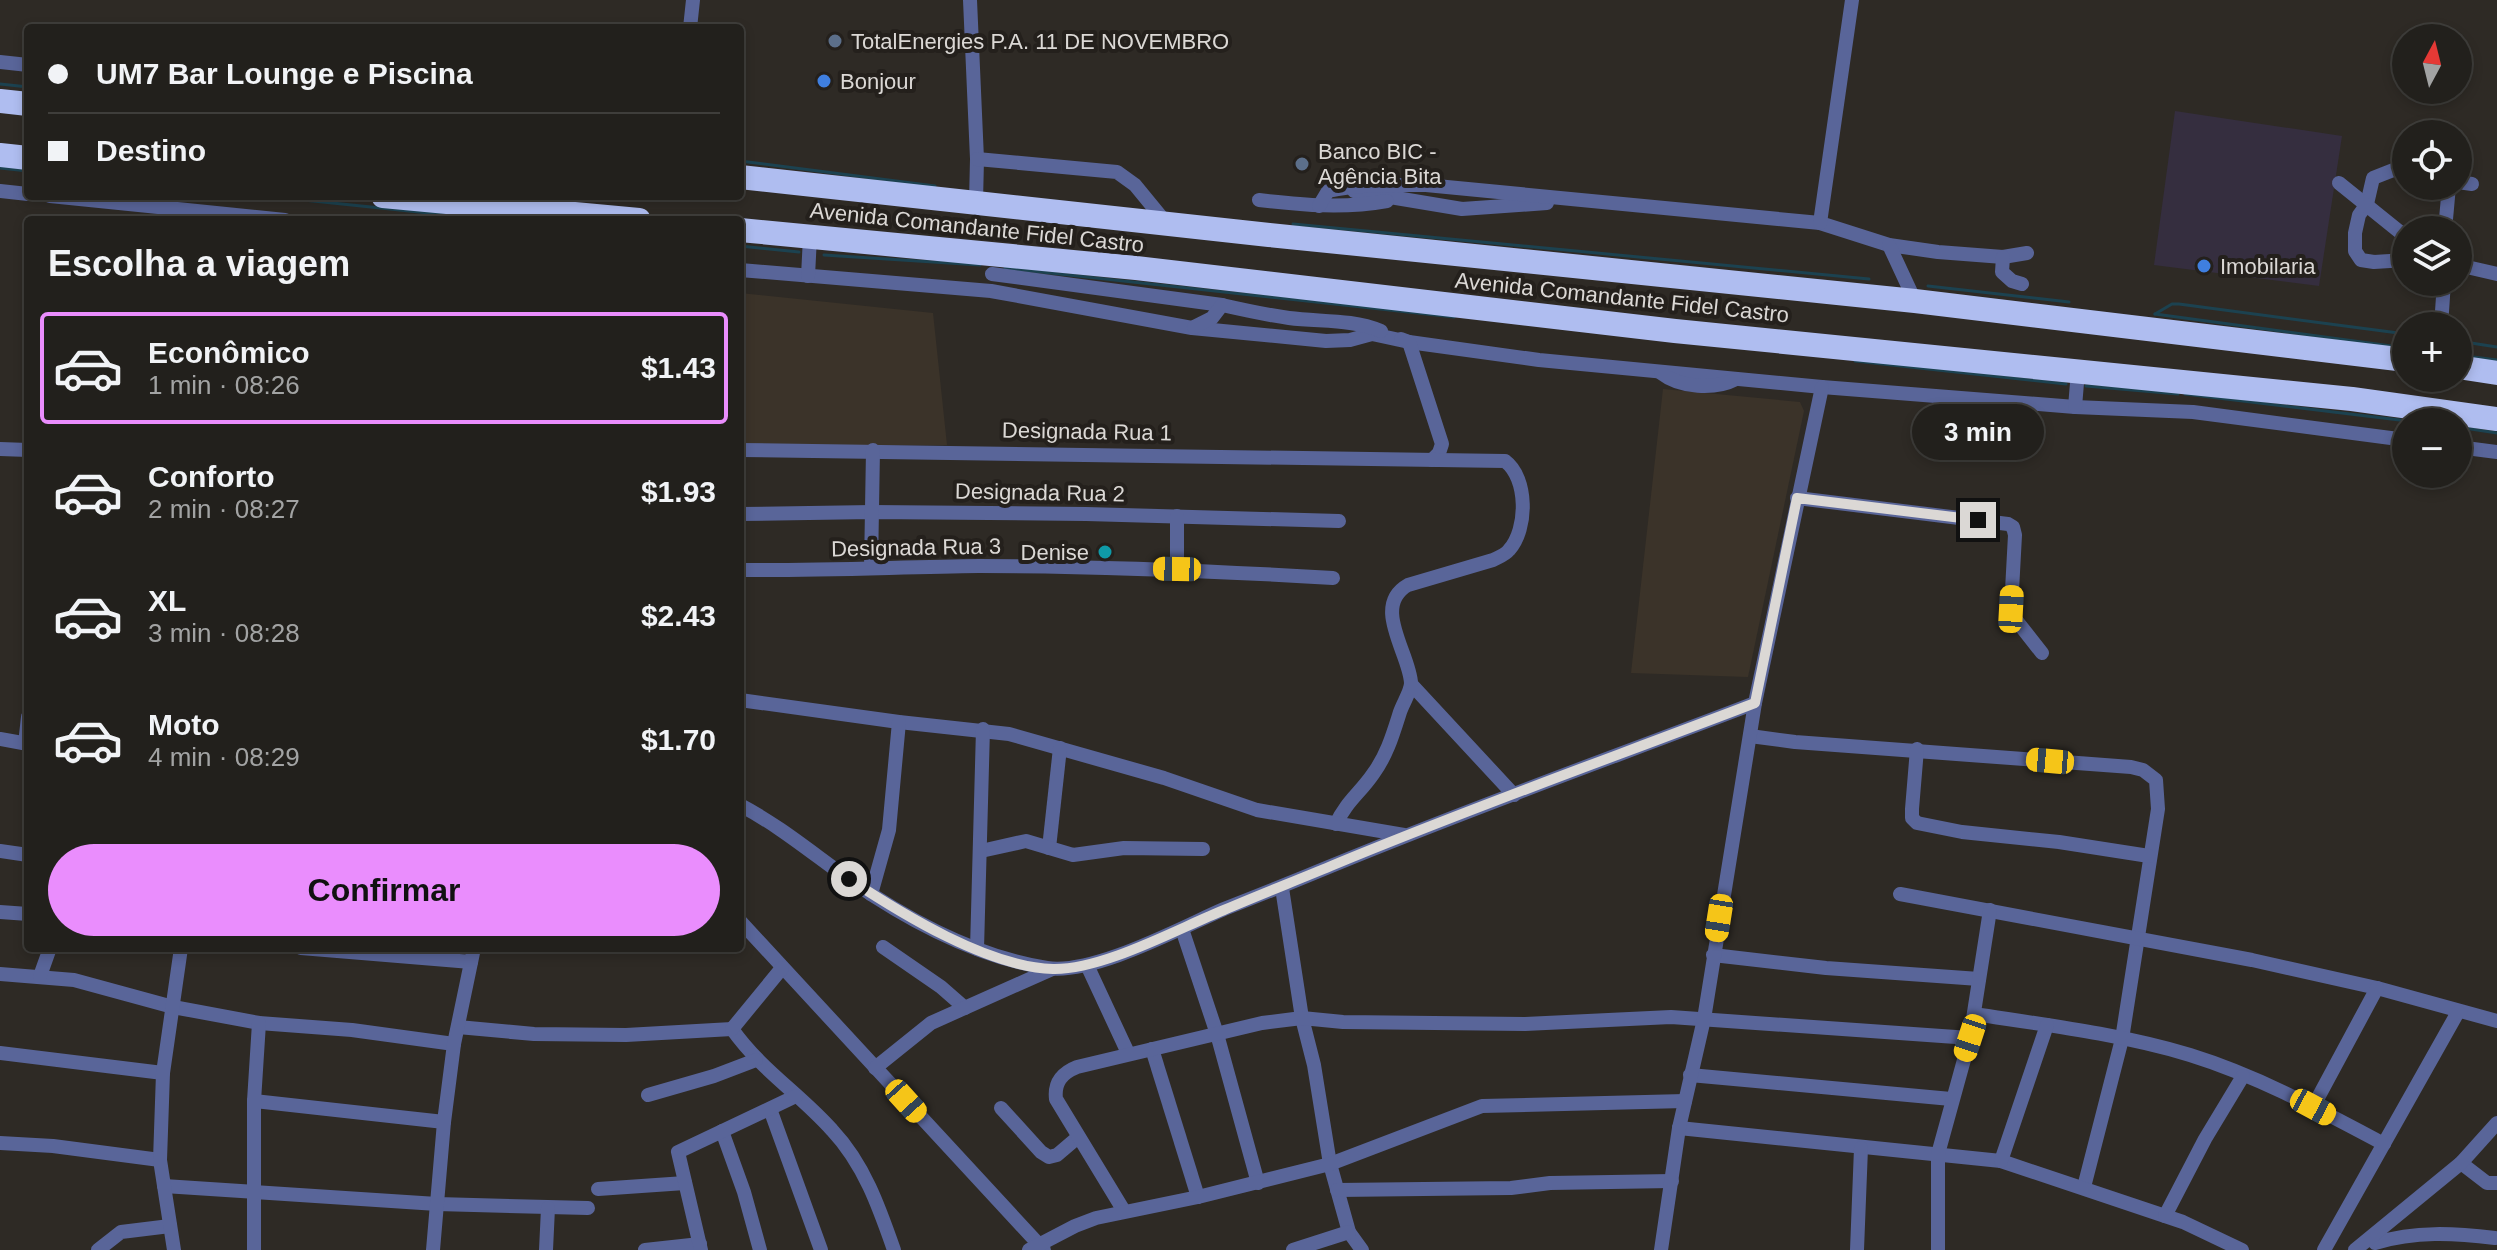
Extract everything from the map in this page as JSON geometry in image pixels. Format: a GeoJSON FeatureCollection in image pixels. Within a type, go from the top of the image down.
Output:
{"type":"FeatureCollection","features":[{"type":"Feature","properties":{"kind":"highway"},"geometry":{"type":"LineString","coordinates":[[0,101],[24,104]]}},
{"type":"Feature","properties":{"kind":"highway"},"geometry":{"type":"LineString","coordinates":[[0,155],[24,158]]}},
{"type":"Feature","properties":{"kind":"highway","name":"Avenida Comandante Fidel Castro"},"geometry":{"type":"LineString","coordinates":[[744,177],[1915,301],[2392,358]]}},
{"type":"Feature","properties":{"kind":"highway"},"geometry":{"type":"LineString","coordinates":[[426,200],[596,216]]}},
{"type":"Feature","properties":{"kind":"highway","name":"Avenida Comandante Fidel Castro"},"geometry":{"type":"LineString","coordinates":[[744,230],[993,264],[1136,268],[1675,331],[2352,399],[2497,419]]}},
{"type":"Feature","properties":{"kind":"highway"},"geometry":{"type":"LineString","coordinates":[[2472,369],[2497,373]]}},
{"type":"Feature","properties":{"kind":"street"},"geometry":{"type":"LineString","coordinates":[[690,24],[693,0]]}},
{"type":"Feature","properties":{"kind":"street"},"geometry":{"type":"LineString","coordinates":[[970,0],[976,202]]}},
{"type":"Feature","properties":{"kind":"street"},"geometry":{"type":"LineString","coordinates":[[1820,223],[1852,0]]}},
{"type":"Feature","properties":{"kind":"street"},"geometry":{"type":"LineString","coordinates":[[0,62],[24,65]]}},
{"type":"Feature","properties":{"kind":"street"},"geometry":{"type":"LineString","coordinates":[[977,159],[1117,172],[1141,192],[1167,224]]}},
{"type":"Feature","properties":{"kind":"street"},"geometry":{"type":"LineString","coordinates":[[2392,171],[2373,178],[2367,204],[2359,215],[2355,251],[2361,260],[2392,261]]}},
{"type":"Feature","properties":{"kind":"street"},"geometry":{"type":"LineString","coordinates":[[2339,183],[2392,225]]}},
{"type":"Feature","properties":{"kind":"street"},"geometry":{"type":"LineString","coordinates":[[1319,206],[1328,191],[1342,188],[1377,184],[1426,185],[1820,223],[1889,245],[2003,257],[2027,253]]}},
{"type":"Feature","properties":{"kind":"street"},"geometry":{"type":"LineString","coordinates":[[1342,188],[1396,200],[1462,209],[1528,206],[1571,199]]}},
{"type":"Feature","properties":{"kind":"street"},"geometry":{"type":"LineString","coordinates":[[0,191],[24,194]]}},
{"type":"Feature","properties":{"kind":"street"},"geometry":{"type":"LineString","coordinates":[[89,200],[246,216]]}},
{"type":"Feature","properties":{"kind":"street"},"geometry":{"type":"LineString","coordinates":[[1259,200],[1356,207],[1396,200]]}},
{"type":"Feature","properties":{"kind":"street"},"geometry":{"type":"LineString","coordinates":[[808,276],[810,237]]}},
{"type":"Feature","properties":{"kind":"street"},"geometry":{"type":"LineString","coordinates":[[1889,245],[1915,301]]}},
{"type":"Feature","properties":{"kind":"street"},"geometry":{"type":"LineString","coordinates":[[2003,257],[2002,272],[2012,281],[2022,284]]}},
{"type":"Feature","properties":{"kind":"street"},"geometry":{"type":"LineString","coordinates":[[991,291],[993,264],[1280,316],[1364,324],[1409,342]]}},
{"type":"Feature","properties":{"kind":"street"},"geometry":{"type":"LineString","coordinates":[[2472,268],[2497,274]]}},
{"type":"Feature","properties":{"kind":"street"},"geometry":{"type":"LineString","coordinates":[[744,270],[991,291],[1192,328],[1326,341],[1350,340],[1372,334],[1539,360],[1822,387],[2075,407],[2204,413],[2392,438]]}},
{"type":"Feature","properties":{"kind":"street"},"geometry":{"type":"LineString","coordinates":[[1192,328],[1212,318],[1222,305]]}},
{"type":"Feature","properties":{"kind":"street"},"geometry":{"type":"LineString","coordinates":[[1280,316],[1326,341]]}},
{"type":"Feature","properties":{"kind":"street"},"geometry":{"type":"LineString","coordinates":[[1409,342],[1442,444],[1432,460]]}},
{"type":"Feature","properties":{"kind":"street"},"geometry":{"type":"LineString","coordinates":[[2075,407],[2078,371]]}},
{"type":"Feature","properties":{"kind":"street"},"geometry":{"type":"LineString","coordinates":[[1661,1250],[1679,1128],[1704,1019],[1755,703],[1822,387]]}},
{"type":"Feature","properties":{"kind":"street"},"geometry":{"type":"LineString","coordinates":[[0,449],[24,450]]}},
{"type":"Feature","properties":{"kind":"street"},"geometry":{"type":"LineString","coordinates":[[2472,449],[2497,452]]}},
{"type":"Feature","properties":{"kind":"street","name":"Designada Rua 1"},"geometry":{"type":"LineString","coordinates":[[744,450],[1505,461],[1518,475],[1521,521],[1518,536],[1505,553],[1493,560],[1408,585],[1397,593],[1392,617],[1411,684]]}},
{"type":"Feature","properties":{"kind":"street"},"geometry":{"type":"LineString","coordinates":[[871,568],[873,450]]}},
{"type":"Feature","properties":{"kind":"street"},"geometry":{"type":"LineString","coordinates":[[1797,498],[2013,527],[2011,609],[2042,653]]}},
{"type":"Feature","properties":{"kind":"street","name":"Designada Rua 2"},"geometry":{"type":"LineString","coordinates":[[744,514],[872,512],[1339,521]]}},
{"type":"Feature","properties":{"kind":"street"},"geometry":{"type":"LineString","coordinates":[[1177,516],[1177,569]]}},
{"type":"Feature","properties":{"kind":"street","name":"Designada Rua 3"},"geometry":{"type":"LineString","coordinates":[[744,570],[1177,569],[1333,578]]}},
{"type":"Feature","properties":{"kind":"street"},"geometry":{"type":"LineString","coordinates":[[1336,824],[1347,803],[1372,777],[1387,752],[1411,684],[1514,795]]}},
{"type":"Feature","properties":{"kind":"street"},"geometry":{"type":"LineString","coordinates":[[744,701],[899,722],[983,729],[1024,737],[1174,781],[1247,808],[1406,836]]}},
{"type":"Feature","properties":{"kind":"street"},"geometry":{"type":"LineString","coordinates":[[875,1068],[931,1023],[1052,969],[1087,965],[1406,836],[1755,703]]}},
{"type":"Feature","properties":{"kind":"street"},"geometry":{"type":"LineString","coordinates":[[871,894],[889,830],[899,722]]}},
{"type":"Feature","properties":{"kind":"street"},"geometry":{"type":"LineString","coordinates":[[977,949],[983,729]]}},
{"type":"Feature","properties":{"kind":"street"},"geometry":{"type":"LineString","coordinates":[[1750,736],[2143,770],[2156,780],[2159,796],[2122,1039],[2084,1187]]}},
{"type":"Feature","properties":{"kind":"street"},"geometry":{"type":"LineString","coordinates":[[0,739],[24,744]]}},
{"type":"Feature","properties":{"kind":"street"},"geometry":{"type":"LineString","coordinates":[[1049,848],[1060,748]]}},
{"type":"Feature","properties":{"kind":"street"},"geometry":{"type":"LineString","coordinates":[[1917,749],[1912,809],[1912,818],[1917,823],[1962,832],[2059,842],[2149,856]]}},
{"type":"Feature","properties":{"kind":"street"},"geometry":{"type":"LineString","coordinates":[[744,807],[787,832],[871,894],[961,944],[1052,969]]}},
{"type":"Feature","properties":{"kind":"street"},"geometry":{"type":"LineString","coordinates":[[981,851],[1017,842],[1073,855],[1124,848],[1203,849]]}},
{"type":"Feature","properties":{"kind":"street"},"geometry":{"type":"LineString","coordinates":[[0,851],[24,854]]}},
{"type":"Feature","properties":{"kind":"street"},"geometry":{"type":"LineString","coordinates":[[1282,888],[1302,1018],[1314,1065],[1330,1164],[1349,1232],[1362,1250]]}},
{"type":"Feature","properties":{"kind":"street"},"geometry":{"type":"LineString","coordinates":[[1900,894],[2252,960],[2377,988],[2497,1021]]}},
{"type":"Feature","properties":{"kind":"street"},"geometry":{"type":"LineString","coordinates":[[1938,1250],[1938,1154],[1970,1038],[1990,910]]}},
{"type":"Feature","properties":{"kind":"street"},"geometry":{"type":"LineString","coordinates":[[0,912],[24,914]]}},
{"type":"Feature","properties":{"kind":"street"},"geometry":{"type":"LineString","coordinates":[[744,925],[1037,1248],[1075,1226],[1124,1211],[1198,1197],[1330,1164],[1482,1106],[1685,1101]]}},
{"type":"Feature","properties":{"kind":"street"},"geometry":{"type":"LineString","coordinates":[[1182,929],[1217,1034],[1258,1183]]}},
{"type":"Feature","properties":{"kind":"street"},"geometry":{"type":"LineString","coordinates":[[883,947],[941,987],[965,1008]]}},
{"type":"Feature","properties":{"kind":"street"},"geometry":{"type":"LineString","coordinates":[[40,976],[49,952]]}},
{"type":"Feature","properties":{"kind":"street"},"geometry":{"type":"LineString","coordinates":[[174,1250],[160,1160],[163,1073],[180,952]]}},
{"type":"Feature","properties":{"kind":"street"},"geometry":{"type":"LineString","coordinates":[[402,952],[472,955],[454,1044],[433,1250]]}},
{"type":"Feature","properties":{"kind":"street"},"geometry":{"type":"LineString","coordinates":[[1713,955],[1826,968],[1979,979]]}},
{"type":"Feature","properties":{"kind":"street"},"geometry":{"type":"LineString","coordinates":[[1087,965],[1128,1053]]}},
{"type":"Feature","properties":{"kind":"street"},"geometry":{"type":"LineString","coordinates":[[458,1027],[534,1034],[597,1035],[732,1029],[782,968]]}},
{"type":"Feature","properties":{"kind":"street"},"geometry":{"type":"LineString","coordinates":[[0,974],[74,980],[173,1007],[259,1023],[352,1030],[454,1044]]}},
{"type":"Feature","properties":{"kind":"street"},"geometry":{"type":"LineString","coordinates":[[2313,1107],[2377,988]]}},
{"type":"Feature","properties":{"kind":"street"},"geometry":{"type":"LineString","coordinates":[[2324,1250],[2458,1012]]}},
{"type":"Feature","properties":{"kind":"street"},"geometry":{"type":"LineString","coordinates":[[1974,1014],[2122,1039],[2193,1056],[2313,1107],[2384,1144]]}},
{"type":"Feature","properties":{"kind":"street"},"geometry":{"type":"LineString","coordinates":[[1124,1211],[1056,1099],[1058,1082],[1066,1071],[1128,1053],[1262,1023],[1302,1018],[1343,1022],[1525,1024],[1671,1017],[1970,1038]]}},
{"type":"Feature","properties":{"kind":"street"},"geometry":{"type":"LineString","coordinates":[[254,1250],[254,1101],[259,1023]]}},
{"type":"Feature","properties":{"kind":"street"},"geometry":{"type":"LineString","coordinates":[[2001,1161],[2047,1025]]}},
{"type":"Feature","properties":{"kind":"street"},"geometry":{"type":"LineString","coordinates":[[732,1029],[756,1060],[832,1129],[857,1162],[875,1197],[894,1250]]}},
{"type":"Feature","properties":{"kind":"street"},"geometry":{"type":"LineString","coordinates":[[1152,1049],[1198,1197]]}},
{"type":"Feature","properties":{"kind":"street"},"geometry":{"type":"LineString","coordinates":[[0,1053],[163,1073]]}},
{"type":"Feature","properties":{"kind":"street"},"geometry":{"type":"LineString","coordinates":[[648,1095],[756,1060]]}},
{"type":"Feature","properties":{"kind":"street"},"geometry":{"type":"LineString","coordinates":[[1690,1075],[1951,1099]]}},
{"type":"Feature","properties":{"kind":"street"},"geometry":{"type":"LineString","coordinates":[[2165,1216],[2205,1139],[2243,1076]]}},
{"type":"Feature","properties":{"kind":"street"},"geometry":{"type":"LineString","coordinates":[[645,1250],[701,1247],[678,1152],[796,1096]]}},
{"type":"Feature","properties":{"kind":"street"},"geometry":{"type":"LineString","coordinates":[[254,1101],[444,1122]]}},
{"type":"Feature","properties":{"kind":"street"},"geometry":{"type":"LineString","coordinates":[[1001,1108],[1049,1157],[1057,1155],[1077,1138]]}},
{"type":"Feature","properties":{"kind":"street"},"geometry":{"type":"LineString","coordinates":[[770,1109],[821,1250]]}},
{"type":"Feature","properties":{"kind":"street"},"geometry":{"type":"LineString","coordinates":[[2375,1243],[2461,1163],[2497,1123]]}},
{"type":"Feature","properties":{"kind":"street"},"geometry":{"type":"LineString","coordinates":[[1679,1128],[2001,1161],[2165,1216],[2242,1250]]}},
{"type":"Feature","properties":{"kind":"street"},"geometry":{"type":"LineString","coordinates":[[722,1131],[744,1192],[760,1250]]}},
{"type":"Feature","properties":{"kind":"street"},"geometry":{"type":"LineString","coordinates":[[0,1143],[53,1146],[160,1160]]}},
{"type":"Feature","properties":{"kind":"street"},"geometry":{"type":"LineString","coordinates":[[1857,1250],[1861,1148]]}},
{"type":"Feature","properties":{"kind":"street"},"geometry":{"type":"LineString","coordinates":[[2461,1163],[2487,1183],[2497,1183]]}},
{"type":"Feature","properties":{"kind":"street"},"geometry":{"type":"LineString","coordinates":[[1337,1190],[1511,1188],[1550,1183],[1672,1181]]}},
{"type":"Feature","properties":{"kind":"street"},"geometry":{"type":"LineString","coordinates":[[598,1189],[685,1183]]}},
{"type":"Feature","properties":{"kind":"street"},"geometry":{"type":"LineString","coordinates":[[164,1186],[437,1204],[588,1208]]}},
{"type":"Feature","properties":{"kind":"street"},"geometry":{"type":"LineString","coordinates":[[546,1250],[548,1208]]}},
{"type":"Feature","properties":{"kind":"street"},"geometry":{"type":"LineString","coordinates":[[98,1250],[121,1232],[170,1226]]}},
{"type":"Feature","properties":{"kind":"street"},"geometry":{"type":"LineString","coordinates":[[1293,1250],[1349,1232]]}},
{"type":"Feature","properties":{"kind":"street"},"geometry":{"type":"LineString","coordinates":[[2355,1250],[2402,1235],[2425,1233],[2495,1238]]}},
{"type":"Feature","properties":{"kind":"shaded area"},"geometry":{"type":"Polygon","coordinates":[[[2175,111],[2342,136],[2319,286],[2154,265],[2175,111]]]}},
{"type":"Feature","properties":{"kind":"shaded area"},"geometry":{"type":"Polygon","coordinates":[[[744,293],[933,313],[947,445],[744,445],[744,293]]]}},
{"type":"Feature","properties":{"kind":"shaded area"},"geometry":{"type":"Polygon","coordinates":[[[1663,389],[1800,402],[1804,411],[1748,677],[1631,673],[1663,389]]]}},
{"type":"Feature","properties":{"kind":"waterway"},"geometry":{"type":"LineString","coordinates":[[0,84],[24,87]]}},
{"type":"Feature","properties":{"kind":"waterway"},"geometry":{"type":"LineString","coordinates":[[744,162],[935,186]]}},
{"type":"Feature","properties":{"kind":"waterway"},"geometry":{"type":"LineString","coordinates":[[0,168],[24,171]]}},
{"type":"Feature","properties":{"kind":"waterway"},"geometry":{"type":"LineString","coordinates":[[303,200],[457,216]]}},
{"type":"Feature","properties":{"kind":"waterway"},"geometry":{"type":"LineString","coordinates":[[1293,224],[1869,279]]}},
{"type":"Feature","properties":{"kind":"waterway"},"geometry":{"type":"LineString","coordinates":[[744,246],[799,252]]}},
{"type":"Feature","properties":{"kind":"waterway"},"geometry":{"type":"LineString","coordinates":[[824,255],[980,265]]}},
{"type":"Feature","properties":{"kind":"waterway"},"geometry":{"type":"LineString","coordinates":[[1005,268],[1454,317]]}},
{"type":"Feature","properties":{"kind":"waterway"},"geometry":{"type":"LineString","coordinates":[[1928,286],[2069,302]]}},
{"type":"Feature","properties":{"kind":"waterway"},"geometry":{"type":"LineString","coordinates":[[2155,314],[2172,304],[2179,304],[2392,332]]}},
{"type":"Feature","properties":{"kind":"waterway"},"geometry":{"type":"LineString","coordinates":[[2155,314],[2392,346]]}},
{"type":"Feature","properties":{"kind":"waterway"},"geometry":{"type":"LineString","coordinates":[[2472,343],[2497,347]]}},
{"type":"Feature","properties":{"kind":"waterway"},"geometry":{"type":"LineString","coordinates":[[2472,357],[2497,360]]}},
{"type":"Feature","properties":{"kind":"waterway"},"geometry":{"type":"LineString","coordinates":[[1855,361],[2066,384]]}},
{"type":"Feature","properties":{"kind":"waterway"},"geometry":{"type":"LineString","coordinates":[[2086,386],[2178,394]]}},
{"type":"Feature","properties":{"kind":"waterway"},"geometry":{"type":"LineString","coordinates":[[2185,394],[2392,419]]}},
{"type":"Feature","properties":{"kind":"waterway"},"geometry":{"type":"LineString","coordinates":[[2472,429],[2497,433]]}},
{"type":"Feature","properties":{"kind":"place","name":"TotalEnergies P.A. 11 DE NOVEMBRO"},"geometry":{"type":"Point","coordinates":[835,41]}},
{"type":"Feature","properties":{"kind":"place","name":"Bonjour"},"geometry":{"type":"Point","coordinates":[824,81]}},
{"type":"Feature","properties":{"kind":"place","name":"Banco BIC - Agência Bita"},"geometry":{"type":"Point","coordinates":[1302,164]}},
{"type":"Feature","properties":{"kind":"place","name":"Imobilaria"},"geometry":{"type":"Point","coordinates":[2204,266]}},
{"type":"Feature","properties":{"kind":"place","name":"Denise"},"geometry":{"type":"Point","coordinates":[1105,552]}},
{"type":"Feature","properties":{"kind":"route"},"geometry":{"type":"LineString","coordinates":[[849,879],[961,944],[1052,969],[1087,965],[1406,836],[1755,703],[1797,498],[1978,520]]}}]}
